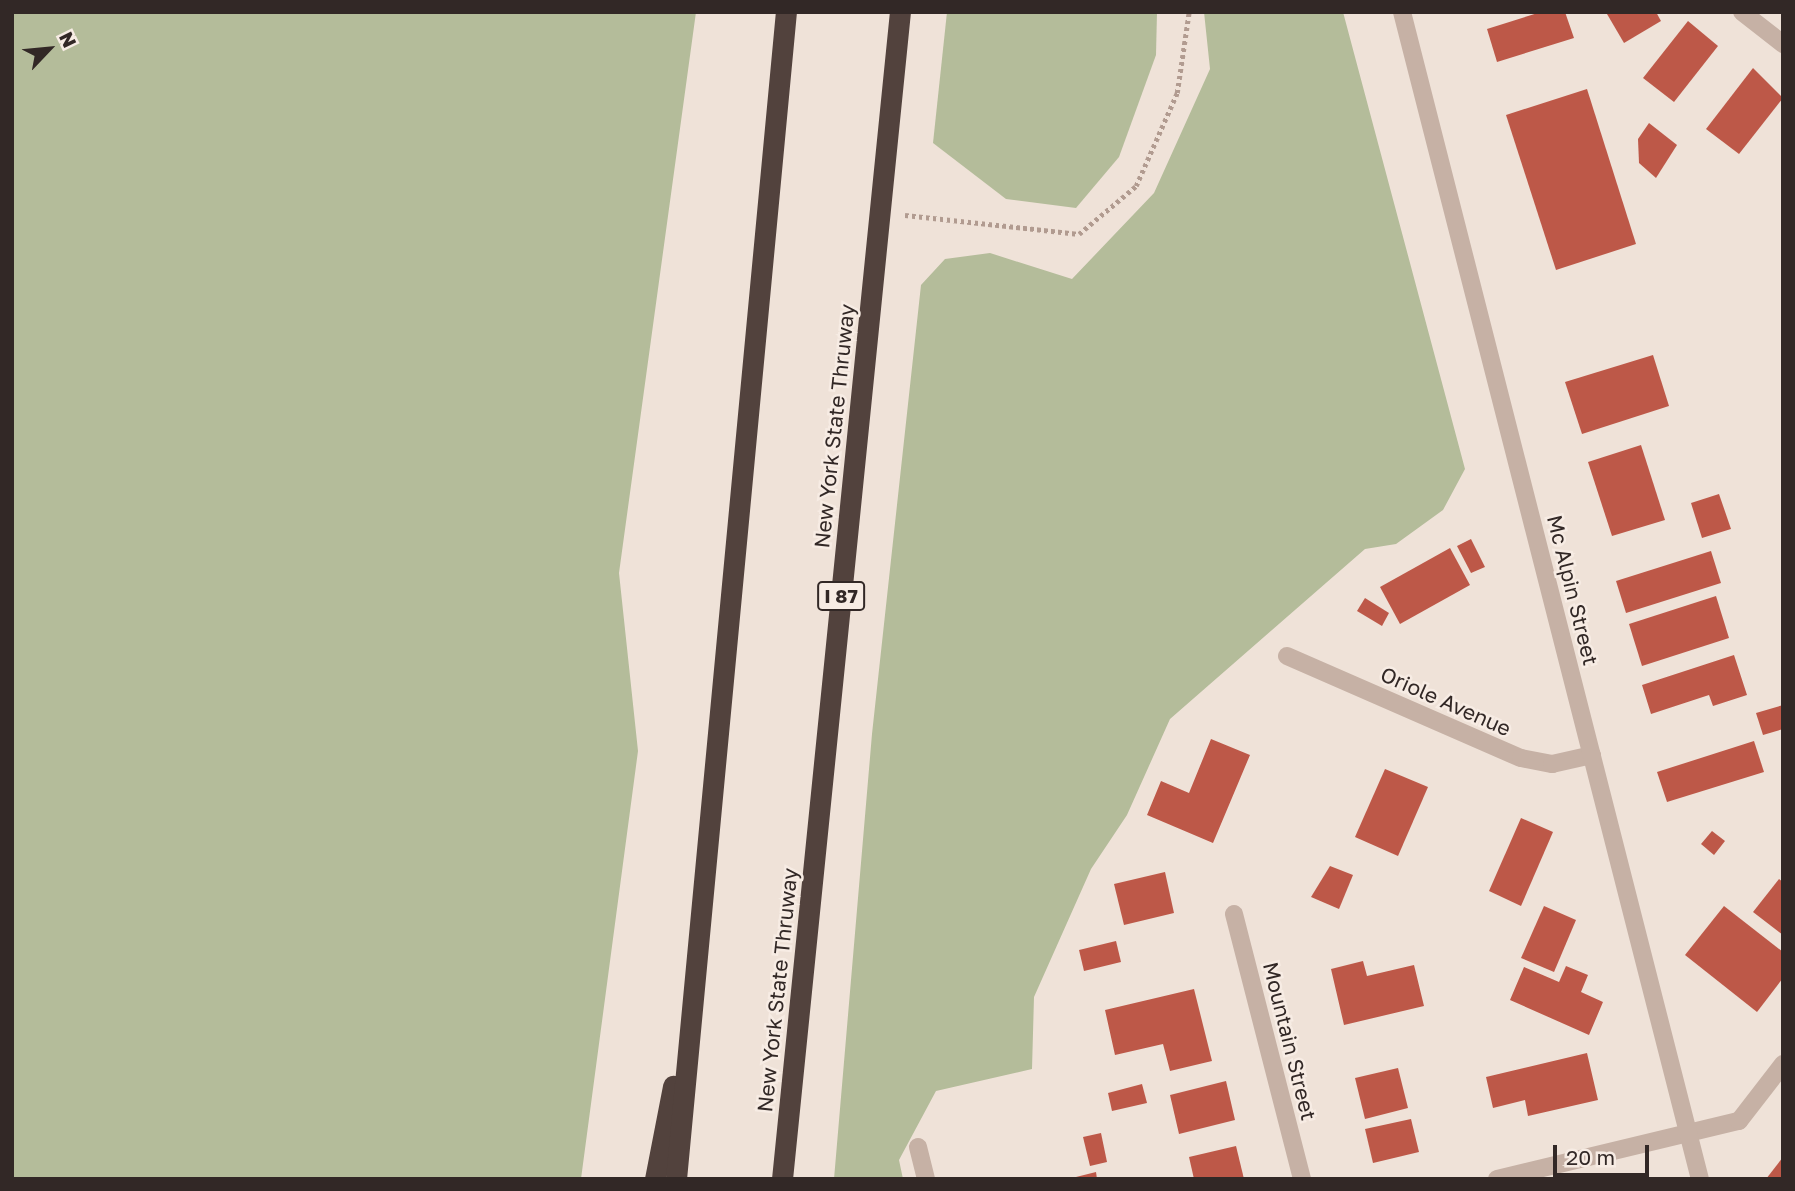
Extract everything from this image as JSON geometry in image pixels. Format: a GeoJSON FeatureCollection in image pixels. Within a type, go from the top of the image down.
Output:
{"type":"FeatureCollection","features":[{"type":"Feature","properties":{"kind":"highway"},"geometry":{"type":"LineString","coordinates":[[676,1179],[786,12]]}},
{"type":"Feature","properties":{"kind":"highway","name":"New York State Thruway"},"geometry":{"type":"LineString","coordinates":[[782,1179],[900,12]]}},
{"type":"Feature","properties":{"kind":"highway"},"geometry":{"type":"LineString","coordinates":[[655,1179],[697,960]]}},
{"type":"Feature","properties":{"kind":"street","name":"Mc Alpin Street"},"geometry":{"type":"LineString","coordinates":[[1402,12],[1700,1179]]}},
{"type":"Feature","properties":{"kind":"street"},"geometry":{"type":"LineString","coordinates":[[1742,12],[1783,44]]}},
{"type":"Feature","properties":{"kind":"street","name":"Oriole Avenue"},"geometry":{"type":"LineString","coordinates":[[1287,656],[1521,758],[1552,764],[1591,755]]}},
{"type":"Feature","properties":{"kind":"street","name":"Mountain Street"},"geometry":{"type":"LineString","coordinates":[[1234,914],[1302,1179]]}},
{"type":"Feature","properties":{"kind":"street"},"geometry":{"type":"LineString","coordinates":[[1497,1179],[1739,1121],[1783,1064]]}},
{"type":"Feature","properties":{"kind":"street"},"geometry":{"type":"LineString","coordinates":[[918,1147],[926,1179]]}},
{"type":"Feature","properties":{"kind":"path"},"geometry":{"type":"LineString","coordinates":[[880,212],[1079,234],[1136,186],[1177,93],[1189,12]]}},
{"type":"Feature","properties":{"kind":"green space"},"geometry":{"type":"Polygon","coordinates":[[[12,12],[696,12],[619,573],[638,751],[581,1179],[12,1179],[12,12]]]}},
{"type":"Feature","properties":{"kind":"green space"},"geometry":{"type":"Polygon","coordinates":[[[947,12],[1157,12],[1156,55],[1119,157],[1076,208],[1006,199],[933,143],[947,12]]]}},
{"type":"Feature","properties":{"kind":"green space"},"geometry":{"type":"Polygon","coordinates":[[[1204,12],[1343,12],[1465,469],[1443,510],[1396,544],[1365,549],[1170,719],[1127,815],[1091,869],[1034,997],[1032,1069],[936,1091],[899,1160],[903,1179],[834,1179],[872,734],[921,285],[945,259],[990,253],[1072,279],[1154,193],[1210,69],[1204,12]]]}},
{"type":"Feature","properties":{"kind":"building"},"geometry":{"type":"Polygon","coordinates":[[[1541,12],[1565,12],[1574,38],[1497,62],[1487,29],[1541,12]]]}},
{"type":"Feature","properties":{"kind":"building"},"geometry":{"type":"Polygon","coordinates":[[[1656,12],[1661,21],[1624,43],[1607,14],[1656,12]]]}},
{"type":"Feature","properties":{"kind":"building"},"geometry":{"type":"Polygon","coordinates":[[[1688,21],[1718,46],[1674,102],[1643,78],[1688,21]]]}},
{"type":"Feature","properties":{"kind":"building"},"geometry":{"type":"Polygon","coordinates":[[[1753,68],[1783,98],[1739,154],[1706,129],[1753,68]]]}},
{"type":"Feature","properties":{"kind":"building"},"geometry":{"type":"Polygon","coordinates":[[[1587,89],[1636,244],[1556,270],[1506,115],[1587,89]]]}},
{"type":"Feature","properties":{"kind":"building"},"geometry":{"type":"Polygon","coordinates":[[[1649,123],[1677,145],[1656,178],[1639,163],[1638,139],[1649,123]]]}},
{"type":"Feature","properties":{"kind":"building"},"geometry":{"type":"Polygon","coordinates":[[[1653,355],[1669,406],[1582,434],[1565,382],[1653,355]]]}},
{"type":"Feature","properties":{"kind":"building"},"geometry":{"type":"Polygon","coordinates":[[[1641,445],[1665,520],[1612,536],[1588,462],[1641,445]]]}},
{"type":"Feature","properties":{"kind":"building"},"geometry":{"type":"Polygon","coordinates":[[[1719,494],[1731,529],[1702,538],[1691,503],[1719,494]]]}},
{"type":"Feature","properties":{"kind":"building"},"geometry":{"type":"Polygon","coordinates":[[[1471,539],[1485,567],[1471,573],[1457,546],[1471,539]]]}},
{"type":"Feature","properties":{"kind":"building"},"geometry":{"type":"Polygon","coordinates":[[[1450,548],[1470,585],[1400,624],[1380,587],[1450,548]]]}},
{"type":"Feature","properties":{"kind":"building"},"geometry":{"type":"Polygon","coordinates":[[[1711,551],[1721,583],[1626,613],[1616,581],[1711,551]]]}},
{"type":"Feature","properties":{"kind":"building"},"geometry":{"type":"Polygon","coordinates":[[[1716,596],[1729,638],[1642,666],[1629,624],[1716,596]]]}},
{"type":"Feature","properties":{"kind":"building"},"geometry":{"type":"Polygon","coordinates":[[[1365,598],[1389,613],[1382,626],[1357,611],[1365,598]]]}},
{"type":"Feature","properties":{"kind":"building"},"geometry":{"type":"Polygon","coordinates":[[[1734,655],[1747,695],[1713,706],[1709,695],[1651,714],[1642,685],[1734,655]]]}},
{"type":"Feature","properties":{"kind":"building"},"geometry":{"type":"Polygon","coordinates":[[[1783,705],[1783,729],[1763,735],[1756,713],[1783,705]]]}},
{"type":"Feature","properties":{"kind":"building"},"geometry":{"type":"Polygon","coordinates":[[[1211,739],[1250,755],[1213,843],[1147,815],[1161,781],[1189,793],[1211,739]]]}},
{"type":"Feature","properties":{"kind":"building"},"geometry":{"type":"Polygon","coordinates":[[[1754,741],[1764,772],[1667,802],[1657,772],[1754,741]]]}},
{"type":"Feature","properties":{"kind":"building"},"geometry":{"type":"Polygon","coordinates":[[[1385,769],[1428,787],[1398,856],[1355,837],[1385,769]]]}},
{"type":"Feature","properties":{"kind":"building"},"geometry":{"type":"Polygon","coordinates":[[[1521,818],[1553,832],[1521,906],[1489,891],[1521,818]]]}},
{"type":"Feature","properties":{"kind":"building"},"geometry":{"type":"Polygon","coordinates":[[[1712,831],[1725,841],[1714,855],[1701,844],[1712,831]]]}},
{"type":"Feature","properties":{"kind":"building"},"geometry":{"type":"Polygon","coordinates":[[[1330,866],[1353,875],[1339,909],[1311,897],[1330,866]]]}},
{"type":"Feature","properties":{"kind":"building"},"geometry":{"type":"Polygon","coordinates":[[[1165,872],[1174,913],[1124,925],[1114,884],[1165,872]]]}},
{"type":"Feature","properties":{"kind":"building"},"geometry":{"type":"Polygon","coordinates":[[[1779,879],[1783,882],[1783,935],[1753,912],[1779,879]]]}},
{"type":"Feature","properties":{"kind":"building"},"geometry":{"type":"Polygon","coordinates":[[[1544,906],[1576,920],[1554,972],[1521,958],[1544,906]]]}},
{"type":"Feature","properties":{"kind":"building"},"geometry":{"type":"Polygon","coordinates":[[[1724,906],[1783,952],[1783,978],[1757,1012],[1685,955],[1724,906]]]}},
{"type":"Feature","properties":{"kind":"building"},"geometry":{"type":"Polygon","coordinates":[[[1116,941],[1121,962],[1084,971],[1079,950],[1116,941]]]}},
{"type":"Feature","properties":{"kind":"building"},"geometry":{"type":"Polygon","coordinates":[[[1363,961],[1367,976],[1414,965],[1424,1006],[1344,1025],[1331,969],[1363,961]]]}},
{"type":"Feature","properties":{"kind":"building"},"geometry":{"type":"Polygon","coordinates":[[[1566,966],[1588,975],[1581,992],[1603,1002],[1589,1035],[1510,1000],[1524,967],[1559,982],[1566,966]]]}},
{"type":"Feature","properties":{"kind":"building"},"geometry":{"type":"Polygon","coordinates":[[[1194,989],[1212,1061],[1170,1071],[1163,1044],[1115,1055],[1105,1010],[1194,989]]]}},
{"type":"Feature","properties":{"kind":"building"},"geometry":{"type":"Polygon","coordinates":[[[1587,1053],[1598,1100],[1528,1116],[1525,1100],[1493,1108],[1486,1077],[1587,1053]]]}},
{"type":"Feature","properties":{"kind":"building"},"geometry":{"type":"Polygon","coordinates":[[[1398,1068],[1408,1108],[1365,1119],[1355,1078],[1398,1068]]]}},
{"type":"Feature","properties":{"kind":"building"},"geometry":{"type":"Polygon","coordinates":[[[1226,1081],[1235,1120],[1179,1134],[1170,1095],[1226,1081]]]}},
{"type":"Feature","properties":{"kind":"building"},"geometry":{"type":"Polygon","coordinates":[[[1142,1084],[1147,1103],[1112,1111],[1108,1093],[1142,1084]]]}},
{"type":"Feature","properties":{"kind":"building"},"geometry":{"type":"Polygon","coordinates":[[[1411,1119],[1419,1152],[1373,1163],[1365,1129],[1411,1119]]]}},
{"type":"Feature","properties":{"kind":"building"},"geometry":{"type":"Polygon","coordinates":[[[1101,1133],[1107,1162],[1090,1166],[1083,1137],[1101,1133]]]}},
{"type":"Feature","properties":{"kind":"building"},"geometry":{"type":"Polygon","coordinates":[[[1236,1146],[1244,1179],[1194,1179],[1189,1157],[1236,1146]]]}},
{"type":"Feature","properties":{"kind":"building"},"geometry":{"type":"Polygon","coordinates":[[[1783,1157],[1783,1179],[1766,1179],[1783,1157]]]}},
{"type":"Feature","properties":{"kind":"building"},"geometry":{"type":"Polygon","coordinates":[[[1096,1172],[1097,1179],[1072,1179],[1072,1178],[1096,1172]]]}}]}
